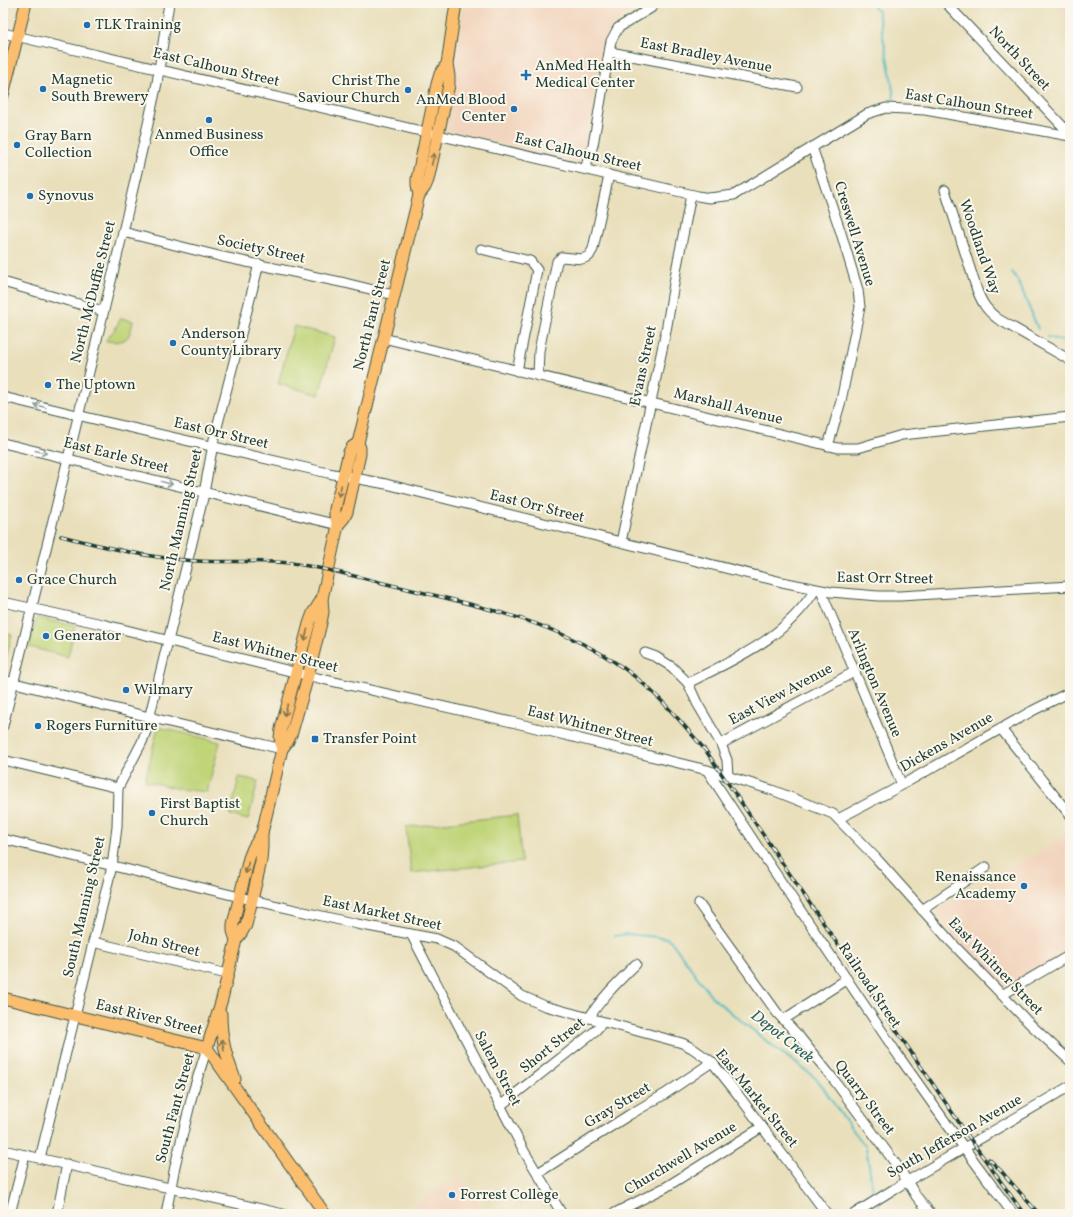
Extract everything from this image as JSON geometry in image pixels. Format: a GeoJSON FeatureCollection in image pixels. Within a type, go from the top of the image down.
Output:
{"type":"FeatureCollection","features":[{"type":"Feature","properties":{"kind":"main road"},"geometry":{"type":"LineString","coordinates":[[3,95],[26,3]]}},
{"type":"Feature","properties":{"kind":"main road","name":"North Fant Street"},"geometry":{"type":"LineString","coordinates":[[308,676],[321,623],[322,599],[338,525],[335,510],[349,476],[349,452],[352,447],[358,443],[419,195],[428,180],[439,135],[449,86],[447,64],[456,3]]}},
{"type":"Feature","properties":{"kind":"main road","name":"North Fant Street"},"geometry":{"type":"LineString","coordinates":[[419,195],[417,179],[437,84],[440,74],[447,64]]}},
{"type":"Feature","properties":{"kind":"main road","name":"North Fant Street"},"geometry":{"type":"LineString","coordinates":[[296,673],[309,624],[313,613],[322,599]]}},
{"type":"Feature","properties":{"kind":"main road","name":"South Fant Street"},"geometry":{"type":"LineString","coordinates":[[282,749],[280,738],[281,729],[296,673]]}},
{"type":"Feature","properties":{"kind":"main road","name":"South Fant Street"},"geometry":{"type":"LineString","coordinates":[[207,1048],[222,999],[236,940],[246,925],[261,861],[262,833],[282,749],[292,732],[308,676]]}},
{"type":"Feature","properties":{"kind":"main road","name":"South Fant Street"},"geometry":{"type":"LineString","coordinates":[[236,940],[233,931],[233,924],[249,858],[262,833]]}},
{"type":"Feature","properties":{"kind":"main road","name":"East River Street"},"geometry":{"type":"LineString","coordinates":[[3,998],[207,1048],[241,1094],[323,1214]]}},
{"type":"Feature","properties":{"kind":"main road"},"geometry":{"type":"LineString","coordinates":[[222,999],[222,1040],[224,1051],[241,1094]]}},
{"type":"Feature","properties":{"kind":"street","name":"North McDuffie Street"},"geometry":{"type":"LineString","coordinates":[[3,726],[148,124],[170,3]]}},
{"type":"Feature","properties":{"kind":"street"},"geometry":{"type":"LineString","coordinates":[[585,169],[593,146],[611,41],[618,28],[651,8],[655,3]]}},
{"type":"Feature","properties":{"kind":"street","name":"North Street"},"geometry":{"type":"LineString","coordinates":[[946,3],[1040,100],[1070,135]]}},
{"type":"Feature","properties":{"kind":"street","name":"East Calhoun Street"},"geometry":{"type":"LineString","coordinates":[[3,33],[709,198],[734,195],[867,114],[886,108],[904,108],[938,112],[1070,135]]}},
{"type":"Feature","properties":{"kind":"street","name":"East Bradley Avenue"},"geometry":{"type":"LineString","coordinates":[[610,52],[797,87]]}},
{"type":"Feature","properties":{"kind":"street","name":"Creswell Avenue"},"geometry":{"type":"LineString","coordinates":[[812,147],[841,233],[858,290],[860,307],[841,401],[828,446]]}},
{"type":"Feature","properties":{"kind":"street"},"geometry":{"type":"LineString","coordinates":[[538,376],[539,351],[557,261],[562,257],[582,259],[589,256],[593,249],[609,175]]}},
{"type":"Feature","properties":{"kind":"street","name":"Woodland Way"},"geometry":{"type":"LineString","coordinates":[[945,190],[977,290],[982,302],[989,312],[998,319],[1070,360]]}},
{"type":"Feature","properties":{"kind":"street","name":"Evans Street"},"geometry":{"type":"LineString","coordinates":[[621,542],[666,331],[691,195]]}},
{"type":"Feature","properties":{"kind":"street","name":"Society Street"},"geometry":{"type":"LineString","coordinates":[[123,232],[394,295]]}},
{"type":"Feature","properties":{"kind":"street"},"geometry":{"type":"LineString","coordinates":[[481,249],[530,261],[537,270],[517,371]]}},
{"type":"Feature","properties":{"kind":"street","name":"North Manning Street"},"geometry":{"type":"LineString","coordinates":[[168,642],[204,492],[214,446],[214,439],[259,264]]}},
{"type":"Feature","properties":{"kind":"street"},"geometry":{"type":"LineString","coordinates":[[3,282],[103,311]]}},
{"type":"Feature","properties":{"kind":"street","name":"Marshall Avenue"},"geometry":{"type":"LineString","coordinates":[[383,338],[838,448],[858,448],[902,435],[1070,417]]}},
{"type":"Feature","properties":{"kind":"street","name":"East Orr Street"},"geometry":{"type":"LineString","coordinates":[[3,397],[349,476],[818,590],[878,596],[900,596],[1070,586]]}},
{"type":"Feature","properties":{"kind":"street","name":"East Earle Street"},"geometry":{"type":"LineString","coordinates":[[3,443],[338,525]]}},
{"type":"Feature","properties":{"kind":"street"},"geometry":{"type":"LineString","coordinates":[[688,683],[752,650],[776,633],[805,606],[818,590]]}},
{"type":"Feature","properties":{"kind":"street","name":"Arlington Avenue"},"geometry":{"type":"LineString","coordinates":[[818,590],[902,785]]}},
{"type":"Feature","properties":{"kind":"street","name":"East Whitner Street"},"geometry":{"type":"LineString","coordinates":[[3,602],[102,624],[168,642],[308,676],[516,723],[707,770],[772,790],[833,814],[876,858],[922,910],[1002,995],[1030,1024],[1070,1061]]}},
{"type":"Feature","properties":{"kind":"street","name":"South Manning Street"},"geometry":{"type":"LineString","coordinates":[[40,1158],[112,866],[117,827],[118,788],[142,742],[168,642]]}},
{"type":"Feature","properties":{"kind":"street"},"geometry":{"type":"LineString","coordinates":[[645,653],[656,657],[672,667],[688,683],[697,703],[721,744],[727,760],[728,776]]}},
{"type":"Feature","properties":{"kind":"street","name":"East View Avenue"},"geometry":{"type":"LineString","coordinates":[[721,744],[854,672]]}},
{"type":"Feature","properties":{"kind":"street"},"geometry":{"type":"LineString","coordinates":[[3,680],[282,749]]}},
{"type":"Feature","properties":{"kind":"street","name":"Dickens Avenue"},"geometry":{"type":"LineString","coordinates":[[838,819],[1070,692]]}},
{"type":"Feature","properties":{"kind":"street"},"geometry":{"type":"LineString","coordinates":[[1001,729],[1070,815]]}},
{"type":"Feature","properties":{"kind":"street"},"geometry":{"type":"LineString","coordinates":[[3,760],[118,788]]}},
{"type":"Feature","properties":{"kind":"street","name":"Railroad Street"},"geometry":{"type":"LineString","coordinates":[[707,770],[847,979],[964,1148],[1013,1214]]}},
{"type":"Feature","properties":{"kind":"street","name":"East Market Street"},"geometry":{"type":"LineString","coordinates":[[3,839],[252,900],[357,924],[437,939],[455,947],[511,990],[533,1002],[682,1043],[712,1062],[762,1126],[827,1214]]}},
{"type":"Feature","properties":{"kind":"street"},"geometry":{"type":"LineString","coordinates":[[922,910],[986,867]]}},
{"type":"Feature","properties":{"kind":"street","name":"Quarry Street"},"geometry":{"type":"LineString","coordinates":[[699,904],[778,1014],[798,1035],[834,1080],[908,1181],[916,1196],[931,1214]]}},
{"type":"Feature","properties":{"kind":"street","name":"Salem Street"},"geometry":{"type":"LineString","coordinates":[[411,934],[500,1106],[562,1214]]}},
{"type":"Feature","properties":{"kind":"street","name":"John Street"},"geometry":{"type":"LineString","coordinates":[[93,942],[227,974]]}},
{"type":"Feature","properties":{"kind":"street"},"geometry":{"type":"LineString","coordinates":[[1002,995],[1070,955]]}},
{"type":"Feature","properties":{"kind":"street","name":"Short Street"},"geometry":{"type":"LineString","coordinates":[[589,1018],[609,990],[636,964]]}},
{"type":"Feature","properties":{"kind":"street"},"geometry":{"type":"LineString","coordinates":[[783,1020],[847,979]]}},
{"type":"Feature","properties":{"kind":"street","name":"Short Street"},"geometry":{"type":"LineString","coordinates":[[500,1106],[595,1031],[603,1022]]}},
{"type":"Feature","properties":{"kind":"street","name":"South Fant Street"},"geometry":{"type":"LineString","coordinates":[[166,1214],[170,1188],[193,1092],[207,1048]]}},
{"type":"Feature","properties":{"kind":"street","name":"Gray Street"},"geometry":{"type":"LineString","coordinates":[[538,1173],[665,1094],[712,1062]]}},
{"type":"Feature","properties":{"kind":"street","name":"South Jefferson Avenue"},"geometry":{"type":"LineString","coordinates":[[854,1214],[1070,1086]]}},
{"type":"Feature","properties":{"kind":"street","name":"Churchwell Avenue"},"geometry":{"type":"LineString","coordinates":[[613,1214],[666,1187],[762,1126]]}},
{"type":"Feature","properties":{"kind":"street"},"geometry":{"type":"LineString","coordinates":[[3,1150],[283,1214]]}},
{"type":"Feature","properties":{"kind":"street"},"geometry":{"type":"LineString","coordinates":[[10,1214],[25,1155]]}},
{"type":"Feature","properties":{"kind":"street"},"geometry":{"type":"LineString","coordinates":[[57,1214],[68,1164]]}},
{"type":"Feature","properties":{"kind":"shaded area","name":"AnMed Health Medical Center"},"geometry":{"type":"Polygon","coordinates":[[[464,3],[646,3],[623,16],[610,31],[603,44],[581,163],[446,130],[455,89],[456,61],[464,3]]]}},
{"type":"Feature","properties":{"kind":"shaded area"},"geometry":{"type":"Polygon","coordinates":[[[1053,3],[1070,3],[1070,22],[1053,3]]]}},
{"type":"Feature","properties":{"kind":"shaded area","name":"Renaissance Academy"},"geometry":{"type":"Polygon","coordinates":[[[1070,831],[1070,951],[1005,990],[933,914],[1026,857],[1032,858],[1070,831]]]}},
{"type":"Feature","properties":{"kind":"shaded area","name":"Forrest College"},"geometry":{"type":"Polygon","coordinates":[[[460,1176],[485,1214],[401,1214],[460,1176]]]}},
{"type":"Feature","properties":{"kind":"green space"},"geometry":{"type":"Polygon","coordinates":[[[121,318],[133,321],[128,337],[117,342],[105,341],[115,329],[121,318]]]}},
{"type":"Feature","properties":{"kind":"green space"},"geometry":{"type":"Polygon","coordinates":[[[294,326],[335,337],[319,395],[278,384],[294,326]]]}},
{"type":"Feature","properties":{"kind":"green space"},"geometry":{"type":"Polygon","coordinates":[[[37,618],[75,626],[68,657],[29,647],[37,618]]]}},
{"type":"Feature","properties":{"kind":"green space"},"geometry":{"type":"Polygon","coordinates":[[[3,632],[12,635],[4,666],[3,666],[3,632]]]}},
{"type":"Feature","properties":{"kind":"green space"},"geometry":{"type":"Polygon","coordinates":[[[158,727],[220,742],[207,792],[179,789],[145,781],[158,727]]]}},
{"type":"Feature","properties":{"kind":"green space"},"geometry":{"type":"Polygon","coordinates":[[[239,777],[258,781],[248,820],[230,815],[239,777]]]}},
{"type":"Feature","properties":{"kind":"green space"},"geometry":{"type":"Polygon","coordinates":[[[517,815],[522,862],[411,873],[406,827],[517,815]]]}},
{"type":"Feature","properties":{"kind":"waterway"},"geometry":{"type":"LineString","coordinates":[[870,3],[878,11],[894,99]]}},
{"type":"Feature","properties":{"kind":"waterway"},"geometry":{"type":"LineString","coordinates":[[1012,272],[1019,283],[1038,329]]}},
{"type":"Feature","properties":{"kind":"waterway"},"geometry":{"type":"LineString","coordinates":[[1048,337],[1070,343]]}},
{"type":"Feature","properties":{"kind":"waterway","name":"Depot Creek"},"geometry":{"type":"LineString","coordinates":[[615,936],[626,934],[667,938],[671,941],[712,997],[765,1040],[817,1079],[866,1147],[873,1191],[876,1197]]}},
{"type":"Feature","properties":{"kind":"waterway","name":"Depot Creek"},"geometry":{"type":"LineString","coordinates":[[878,1203],[884,1214]]}},
{"type":"Feature","properties":{"kind":"railway"},"geometry":{"type":"LineString","coordinates":[[61,536],[123,551],[169,559],[212,562],[265,561],[291,563],[350,575],[514,616],[564,635],[589,647],[626,670],[663,702],[706,751],[973,1143],[1024,1214]]}},
{"type":"Feature","properties":{"kind":"railway"},"geometry":{"type":"LineString","coordinates":[[989,1159],[1039,1214]]}},
{"type":"Feature","properties":{"kind":"place","name":"TLK Training"},"geometry":{"type":"Point","coordinates":[87,25]}},
{"type":"Feature","properties":{"kind":"place","name":"AnMed Health Medical Center"},"geometry":{"type":"Point","coordinates":[526,75]}},
{"type":"Feature","properties":{"kind":"place","name":"Magnetic South Brewery"},"geometry":{"type":"Point","coordinates":[43,89]}},
{"type":"Feature","properties":{"kind":"place","name":"Christ The Saviour Church"},"geometry":{"type":"Point","coordinates":[408,90]}},
{"type":"Feature","properties":{"kind":"place","name":"AnMed Blood Center"},"geometry":{"type":"Point","coordinates":[514,109]}},
{"type":"Feature","properties":{"kind":"place","name":"Anmed Business Office"},"geometry":{"type":"Point","coordinates":[209,120]}},
{"type":"Feature","properties":{"kind":"place","name":"Gray Barn Collection"},"geometry":{"type":"Point","coordinates":[17,145]}},
{"type":"Feature","properties":{"kind":"place","name":"Synovus"},"geometry":{"type":"Point","coordinates":[30,196]}},
{"type":"Feature","properties":{"kind":"place","name":"Anderson County Library"},"geometry":{"type":"Point","coordinates":[173,343]}},
{"type":"Feature","properties":{"kind":"place","name":"The Uptown"},"geometry":{"type":"Point","coordinates":[48,385]}},
{"type":"Feature","properties":{"kind":"place","name":"Grace Church"},"geometry":{"type":"Point","coordinates":[19,580]}},
{"type":"Feature","properties":{"kind":"place","name":"Generator"},"geometry":{"type":"Point","coordinates":[46,636]}},
{"type":"Feature","properties":{"kind":"place","name":"Wilmary"},"geometry":{"type":"Point","coordinates":[126,690]}},
{"type":"Feature","properties":{"kind":"place","name":"Rogers Furniture"},"geometry":{"type":"Point","coordinates":[38,726]}},
{"type":"Feature","properties":{"kind":"place","name":"Transfer Point"},"geometry":{"type":"Point","coordinates":[315,739]}},
{"type":"Feature","properties":{"kind":"place","name":"First Baptist Church"},"geometry":{"type":"Point","coordinates":[152,813]}},
{"type":"Feature","properties":{"kind":"place","name":"Renaissance Academy"},"geometry":{"type":"Point","coordinates":[1024,886]}},
{"type":"Feature","properties":{"kind":"place","name":"Forrest College"},"geometry":{"type":"Point","coordinates":[452,1195]}}]}
